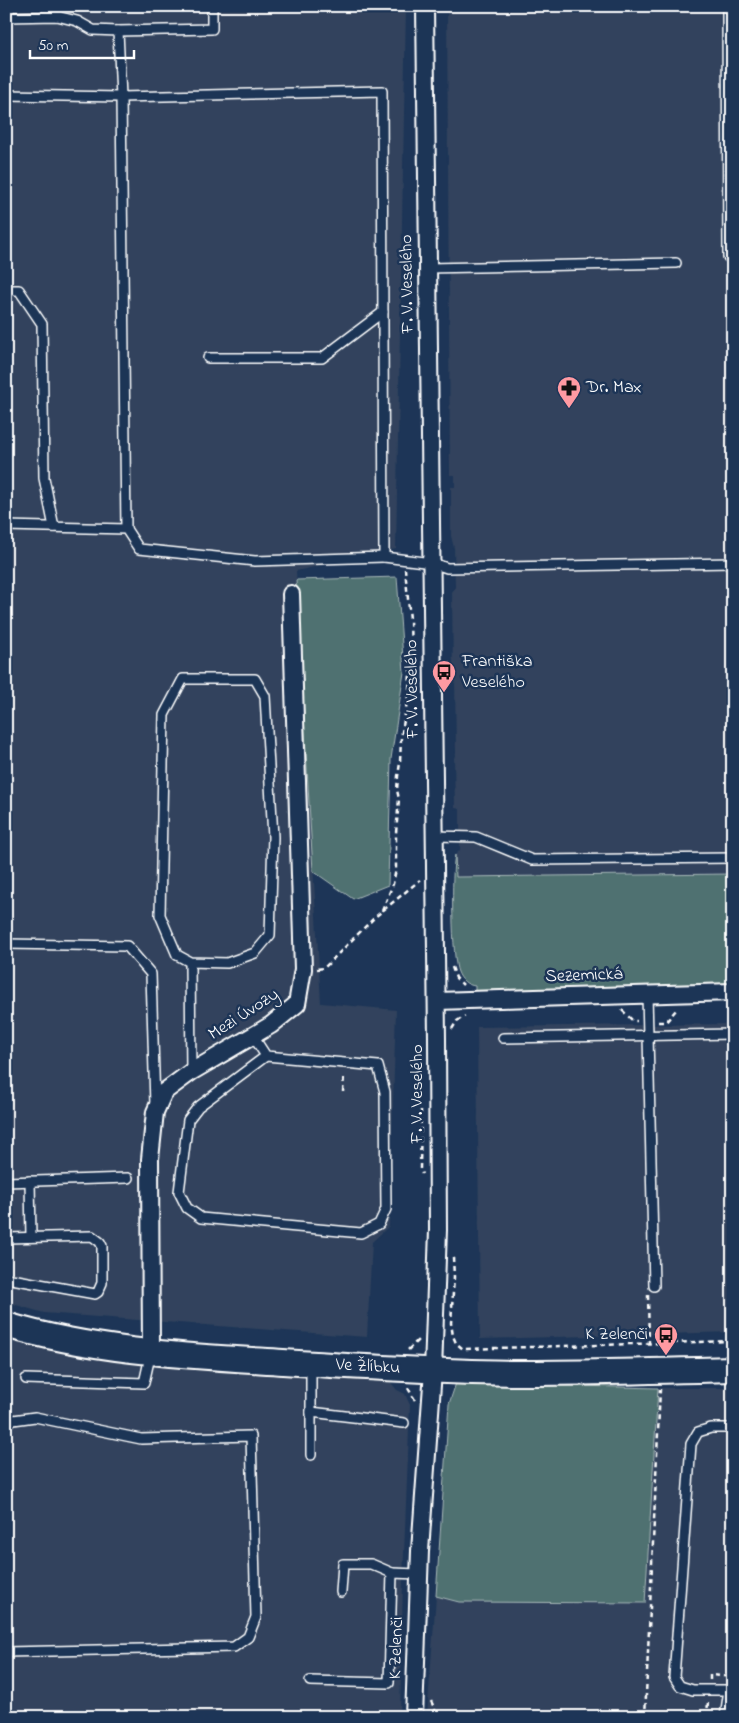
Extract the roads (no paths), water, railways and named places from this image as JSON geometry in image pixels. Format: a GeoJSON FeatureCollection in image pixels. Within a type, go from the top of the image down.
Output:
{"type":"FeatureCollection","features":[{"type":"Feature","properties":{"kind":"street","name":"F. V. Veselého"},"geometry":{"type":"LineString","coordinates":[[425,6],[437,1001],[438,1230],[433,1371]]}},
{"type":"Feature","properties":{"kind":"street","name":"Mezi Úvozy"},"geometry":{"type":"LineString","coordinates":[[151,1352],[150,1159],[155,1112],[164,1092],[191,1072],[271,1025],[298,1004],[303,970],[291,594]]}},
{"type":"Feature","properties":{"kind":"street","name":"Sezemická"},"geometry":{"type":"LineString","coordinates":[[437,1001],[733,992]]}},
{"type":"Feature","properties":{"kind":"street","name":"Ve Žlíbku"},"geometry":{"type":"LineString","coordinates":[[6,1324],[32,1332],[81,1342],[151,1352],[311,1364],[433,1371],[586,1373],[733,1369]]}},
{"type":"Feature","properties":{"kind":"street","name":"K Zelenči"},"geometry":{"type":"LineString","coordinates":[[414,1717],[419,1574],[433,1371]]}},
{"type":"Feature","properties":{"kind":"lane"},"geometry":{"type":"LineString","coordinates":[[57,6],[57,16]]}},
{"type":"Feature","properties":{"kind":"lane"},"geometry":{"type":"LineString","coordinates":[[6,18],[57,16],[78,21],[93,30],[212,29],[212,6]]}},
{"type":"Feature","properties":{"kind":"lane"},"geometry":{"type":"LineString","coordinates":[[727,6],[728,257],[733,257]]}},
{"type":"Feature","properties":{"kind":"lane"},"geometry":{"type":"LineString","coordinates":[[118,31],[121,97],[126,529],[139,549],[255,561],[404,558],[447,568],[733,563]]}},
{"type":"Feature","properties":{"kind":"lane"},"geometry":{"type":"LineString","coordinates":[[6,95],[121,97],[382,91],[384,557]]}},
{"type":"Feature","properties":{"kind":"lane"},"geometry":{"type":"LineString","coordinates":[[428,268],[676,263]]}},
{"type":"Feature","properties":{"kind":"lane"},"geometry":{"type":"LineString","coordinates":[[6,290],[19,290],[42,324],[44,478],[54,527]]}},
{"type":"Feature","properties":{"kind":"lane"},"geometry":{"type":"LineString","coordinates":[[208,358],[322,358],[383,312]]}},
{"type":"Feature","properties":{"kind":"lane"},"geometry":{"type":"LineString","coordinates":[[6,526],[126,529]]}},
{"type":"Feature","properties":{"kind":"lane"},"geometry":{"type":"LineString","coordinates":[[182,679],[255,679],[265,696],[273,837],[270,935],[255,953],[227,963],[190,962],[177,955],[160,915],[164,714],[182,679]]}},
{"type":"Feature","properties":{"kind":"lane"},"geometry":{"type":"LineString","coordinates":[[435,836],[476,837],[532,860],[733,858]]}},
{"type":"Feature","properties":{"kind":"lane"},"geometry":{"type":"LineString","coordinates":[[6,944],[127,946],[151,974],[155,1112]]}},
{"type":"Feature","properties":{"kind":"lane"},"geometry":{"type":"LineString","coordinates":[[190,962],[191,1072]]}},
{"type":"Feature","properties":{"kind":"lane"},"geometry":{"type":"LineString","coordinates":[[647,994],[654,1286]]}},
{"type":"Feature","properties":{"kind":"lane"},"geometry":{"type":"LineString","coordinates":[[503,1038],[733,1034]]}},
{"type":"Feature","properties":{"kind":"lane"},"geometry":{"type":"LineString","coordinates":[[253,1036],[266,1056]]}},
{"type":"Feature","properties":{"kind":"lane"},"geometry":{"type":"LineString","coordinates":[[266,1056],[378,1066],[386,1092],[386,1209],[379,1224],[361,1232],[201,1218],[187,1208],[179,1192],[188,1120],[198,1107],[266,1056]]}},
{"type":"Feature","properties":{"kind":"lane"},"geometry":{"type":"LineString","coordinates":[[6,1182],[128,1178]]}},
{"type":"Feature","properties":{"kind":"lane"},"geometry":{"type":"LineString","coordinates":[[30,1181],[31,1237]]}},
{"type":"Feature","properties":{"kind":"lane"},"geometry":{"type":"LineString","coordinates":[[6,1238],[92,1236],[97,1238],[102,1246],[102,1283],[95,1294],[6,1278]]}},
{"type":"Feature","properties":{"kind":"lane"},"geometry":{"type":"LineString","coordinates":[[26,1379],[144,1384],[151,1352]]}},
{"type":"Feature","properties":{"kind":"lane"},"geometry":{"type":"LineString","coordinates":[[311,1364],[311,1455]]}},
{"type":"Feature","properties":{"kind":"lane"},"geometry":{"type":"LineString","coordinates":[[311,1412],[404,1423]]}},
{"type":"Feature","properties":{"kind":"lane"},"geometry":{"type":"LineString","coordinates":[[6,1421],[35,1417],[141,1440],[251,1436],[256,1617],[248,1637],[234,1646],[6,1652]]}},
{"type":"Feature","properties":{"kind":"lane"},"geometry":{"type":"LineString","coordinates":[[725,1717],[731,1690],[693,1690],[680,1686],[674,1677],[691,1444],[698,1432],[711,1428],[733,1428]]}},
{"type":"Feature","properties":{"kind":"lane"},"geometry":{"type":"LineString","coordinates":[[342,1592],[343,1564],[371,1564],[392,1573],[419,1574]]}},
{"type":"Feature","properties":{"kind":"lane"},"geometry":{"type":"LineString","coordinates":[[310,1681],[389,1683],[392,1573]]}},
{"type":"Feature","properties":{"kind":"place","name":"Dr. Max"},"geometry":{"type":"Point","coordinates":[569,409]}},
{"type":"Feature","properties":{"kind":"place","name":"Františka Veselého"},"geometry":{"type":"Point","coordinates":[444,693]}},
{"type":"Feature","properties":{"kind":"place","name":"K Zelenči"},"geometry":{"type":"Point","coordinates":[666,1356]}}]}
